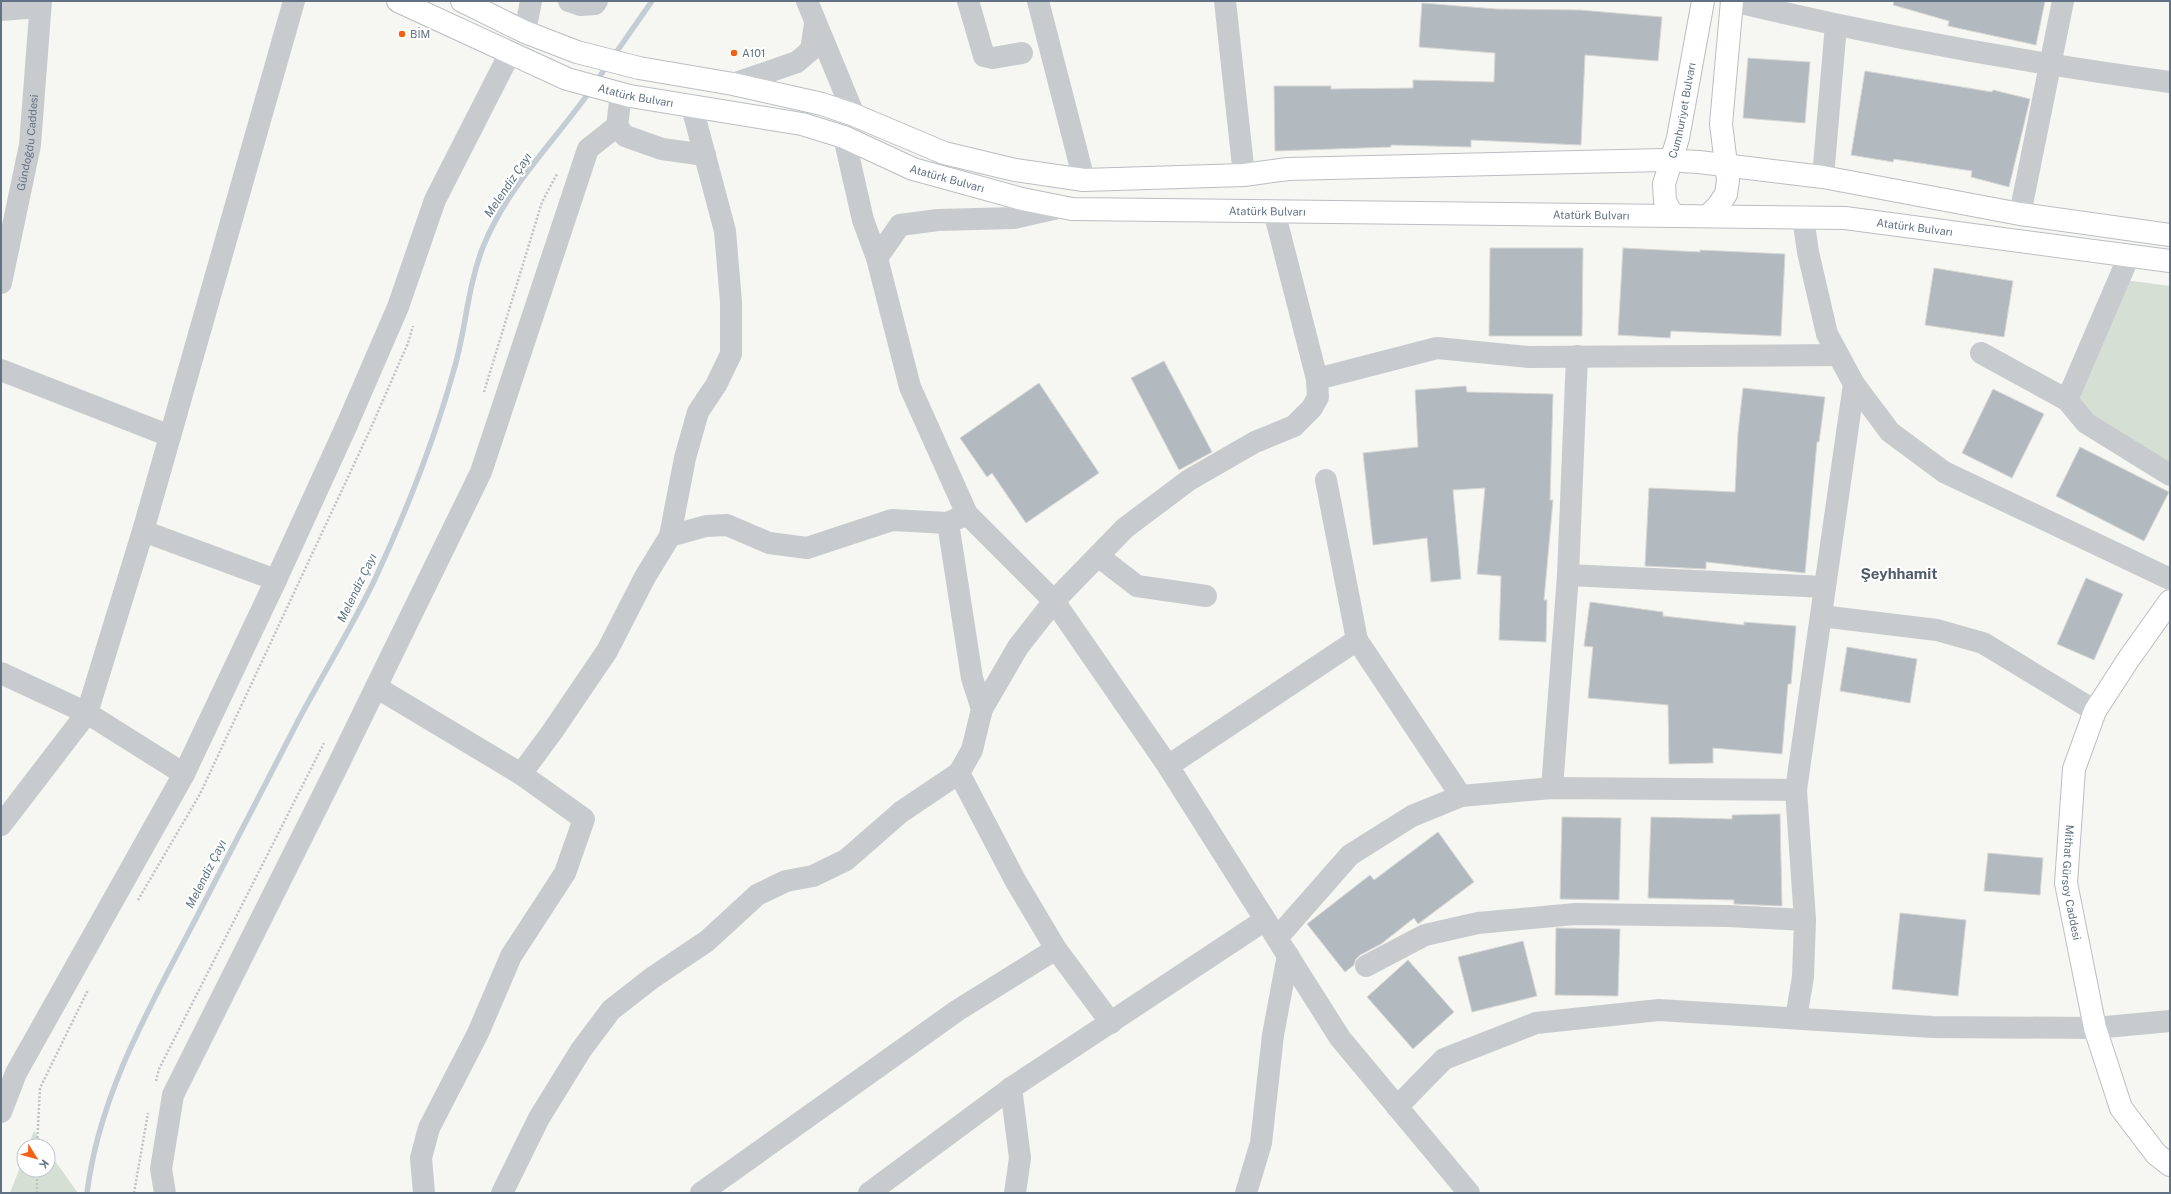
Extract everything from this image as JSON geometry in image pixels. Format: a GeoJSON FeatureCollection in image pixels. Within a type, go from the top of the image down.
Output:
{"type":"FeatureCollection","features":[{"type":"Feature","properties":{"kind":"main road","name":"Atatürk Bulvarı"},"geometry":{"type":"LineString","coordinates":[[398,1],[567,79],[626,95],[802,124],[844,137],[912,169],[1022,200],[1062,207],[1845,218],[2170,262]]}},
{"type":"Feature","properties":{"kind":"main road"},"geometry":{"type":"LineString","coordinates":[[462,1],[525,32],[576,52],[639,68],[733,84],[822,104],[854,115],[944,153],[1015,170],[1084,180],[1244,175],[1288,169],[1671,161],[1727,165],[1823,177],[2020,214],[2170,236]]}},
{"type":"Feature","properties":{"kind":"main road","name":"Cumhuriyet Bulvarı"},"geometry":{"type":"LineString","coordinates":[[1675,216],[1668,209],[1664,193],[1665,177],[1678,138],[1703,1]]}},
{"type":"Feature","properties":{"kind":"main road"},"geometry":{"type":"LineString","coordinates":[[1708,216],[1718,206],[1726,194],[1727,165],[1721,124],[1733,1]]}},
{"type":"Feature","properties":{"kind":"main road","name":"Mithat Gürsoy Caddesi"},"geometry":{"type":"LineString","coordinates":[[2170,601],[2128,660],[2095,711],[2074,769],[2066,883],[2095,1028],[2121,1108],[2156,1154],[2170,1165]]}},
{"type":"Feature","properties":{"kind":"street"},"geometry":{"type":"LineString","coordinates":[[1,825],[87,713],[143,531],[294,1]]}},
{"type":"Feature","properties":{"kind":"street"},"geometry":{"type":"LineString","coordinates":[[525,32],[530,1]]}},
{"type":"Feature","properties":{"kind":"street"},"geometry":{"type":"LineString","coordinates":[[569,1],[581,6],[595,4],[598,1]]}},
{"type":"Feature","properties":{"kind":"street"},"geometry":{"type":"LineString","coordinates":[[807,1],[815,24],[854,115]]}},
{"type":"Feature","properties":{"kind":"street"},"geometry":{"type":"LineString","coordinates":[[968,1],[984,56],[992,58],[1022,53]]}},
{"type":"Feature","properties":{"kind":"street"},"geometry":{"type":"LineString","coordinates":[[1038,1],[1084,180]]}},
{"type":"Feature","properties":{"kind":"street"},"geometry":{"type":"LineString","coordinates":[[1225,1],[1244,175]]}},
{"type":"Feature","properties":{"kind":"street"},"geometry":{"type":"LineString","coordinates":[[1733,1],[1836,25],[2051,64],[2170,82]]}},
{"type":"Feature","properties":{"kind":"street"},"geometry":{"type":"LineString","coordinates":[[2020,214],[2063,1]]}},
{"type":"Feature","properties":{"kind":"street"},"geometry":{"type":"LineString","coordinates":[[1,10],[41,4]]}},
{"type":"Feature","properties":{"kind":"street","name":"Gündoğdu Caddesi"},"geometry":{"type":"LineString","coordinates":[[1,283],[30,145],[41,4]]}},
{"type":"Feature","properties":{"kind":"street"},"geometry":{"type":"LineString","coordinates":[[733,84],[797,62],[811,50],[815,24]]}},
{"type":"Feature","properties":{"kind":"street"},"geometry":{"type":"LineString","coordinates":[[1823,177],[1836,25]]}},
{"type":"Feature","properties":{"kind":"street"},"geometry":{"type":"LineString","coordinates":[[1,1112],[16,1073],[184,774],[276,580],[398,307],[434,200],[510,53]]}},
{"type":"Feature","properties":{"kind":"street"},"geometry":{"type":"LineString","coordinates":[[165,1193],[161,1169],[173,1095],[482,472],[588,149],[617,126],[626,95]]}},
{"type":"Feature","properties":{"kind":"street"},"geometry":{"type":"LineString","coordinates":[[522,774],[607,651],[645,577],[670,536],[686,458],[698,412],[716,385],[731,354],[731,302],[725,231],[692,107]]}},
{"type":"Feature","properties":{"kind":"street"},"geometry":{"type":"LineString","coordinates":[[617,126],[625,136],[662,149],[705,155]]}},
{"type":"Feature","properties":{"kind":"street"},"geometry":{"type":"LineString","coordinates":[[844,137],[863,220],[877,258],[910,387],[957,518],[972,678],[982,709]]}},
{"type":"Feature","properties":{"kind":"street"},"geometry":{"type":"LineString","coordinates":[[877,258],[900,225],[938,220],[1014,218],[1062,207]]}},
{"type":"Feature","properties":{"kind":"street"},"geometry":{"type":"LineString","coordinates":[[502,1193],[539,1118],[581,1050],[611,1010],[652,978],[707,941],[757,895],[786,881],[814,876],[846,860],[901,812],[959,773],[972,750],[982,709],[1018,647],[1054,601],[1126,528],[1189,480],[1255,442],[1294,426],[1312,408],[1318,396],[1317,379],[1274,211]]}},
{"type":"Feature","properties":{"kind":"street"},"geometry":{"type":"LineString","coordinates":[[1803,218],[1808,252],[1827,334],[1854,384],[1890,432],[1944,472],[2170,579]]}},
{"type":"Feature","properties":{"kind":"street"},"geometry":{"type":"LineString","coordinates":[[2067,400],[2129,256]]}},
{"type":"Feature","properties":{"kind":"street"},"geometry":{"type":"LineString","coordinates":[[1317,379],[1437,348],[1529,357],[1838,355]]}},
{"type":"Feature","properties":{"kind":"street"},"geometry":{"type":"LineString","coordinates":[[1982,353],[2067,400],[2086,423],[2170,475]]}},
{"type":"Feature","properties":{"kind":"street"},"geometry":{"type":"LineString","coordinates":[[1552,788],[1568,575],[1577,356]]}},
{"type":"Feature","properties":{"kind":"street"},"geometry":{"type":"LineString","coordinates":[[1,370],[170,436]]}},
{"type":"Feature","properties":{"kind":"street"},"geometry":{"type":"LineString","coordinates":[[1796,1018],[1803,977],[1805,920],[1796,790],[1854,384]]}},
{"type":"Feature","properties":{"kind":"street"},"geometry":{"type":"LineString","coordinates":[[1326,480],[1357,640],[1461,796]]}},
{"type":"Feature","properties":{"kind":"street"},"geometry":{"type":"LineString","coordinates":[[670,536],[706,526],[727,525],[769,543],[808,548],[892,520],[957,518],[1054,601],[1168,766],[1340,1038],[1469,1193]]}},
{"type":"Feature","properties":{"kind":"street"},"geometry":{"type":"LineString","coordinates":[[143,531],[276,580]]}},
{"type":"Feature","properties":{"kind":"street"},"geometry":{"type":"LineString","coordinates":[[1098,556],[1137,586],[1206,596]]}},
{"type":"Feature","properties":{"kind":"street"},"geometry":{"type":"LineString","coordinates":[[1568,575],[1825,587]]}},
{"type":"Feature","properties":{"kind":"street"},"geometry":{"type":"LineString","coordinates":[[1821,616],[1936,630],[1983,643],[2095,711]]}},
{"type":"Feature","properties":{"kind":"street"},"geometry":{"type":"LineString","coordinates":[[1168,766],[1357,640]]}},
{"type":"Feature","properties":{"kind":"street"},"geometry":{"type":"LineString","coordinates":[[1,673],[87,713],[184,774]]}},
{"type":"Feature","properties":{"kind":"street"},"geometry":{"type":"LineString","coordinates":[[376,687],[522,774],[584,819],[565,873],[511,956],[478,1033],[429,1128],[421,1158],[424,1193]]}},
{"type":"Feature","properties":{"kind":"street"},"geometry":{"type":"LineString","coordinates":[[959,773],[1015,880],[1056,949],[1111,1023]]}},
{"type":"Feature","properties":{"kind":"street"},"geometry":{"type":"LineString","coordinates":[[1246,1193],[1261,1143],[1282,947],[1350,855],[1412,816],[1461,796],[1552,788],[1796,790]]}},
{"type":"Feature","properties":{"kind":"street"},"geometry":{"type":"LineString","coordinates":[[1366,966],[1424,935],[1478,923],[1575,914],[1728,916],[1805,920]]}},
{"type":"Feature","properties":{"kind":"street"},"geometry":{"type":"LineString","coordinates":[[869,1193],[1011,1088],[1265,920]]}},
{"type":"Feature","properties":{"kind":"street"},"geometry":{"type":"LineString","coordinates":[[701,1193],[958,1010],[1056,949]]}},
{"type":"Feature","properties":{"kind":"street"},"geometry":{"type":"LineString","coordinates":[[1397,1107],[1444,1059],[1536,1023],[1659,1010],[1932,1027],[2095,1028],[2170,1021]]}},
{"type":"Feature","properties":{"kind":"street"},"geometry":{"type":"LineString","coordinates":[[1011,1088],[1020,1158],[1015,1193]]}},
{"type":"Feature","properties":{"kind":"path"},"geometry":{"type":"LineString","coordinates":[[483,396],[542,202],[560,169]]}},
{"type":"Feature","properties":{"kind":"path"},"geometry":{"type":"LineString","coordinates":[[156,1084],[159,1069],[325,742]]}},
{"type":"Feature","properties":{"kind":"path"},"geometry":{"type":"LineString","coordinates":[[134,1193],[150,1106]]}},
{"type":"Feature","properties":{"kind":"path"},"geometry":{"type":"LineString","coordinates":[[37,1178],[37,1193]]}},
{"type":"Feature","properties":{"kind":"shaded area"},"geometry":{"type":"Polygon","coordinates":[[[2125,280],[2170,286],[2170,464],[2069,409],[2125,280]]]}},
{"type":"Feature","properties":{"kind":"shaded area"},"geometry":{"type":"Polygon","coordinates":[[[34,1131],[39,1138],[31,1138],[34,1131]]]}},
{"type":"Feature","properties":{"kind":"shaded area"},"geometry":{"type":"Polygon","coordinates":[[[56,1162],[78,1193],[10,1193],[16,1178],[56,1178],[56,1162]]]}},
{"type":"Feature","properties":{"kind":"building"},"geometry":{"type":"Polygon","coordinates":[[[1894,1],[2045,1],[2036,45],[1948,26],[1949,21],[1893,5],[1894,1]]]}},
{"type":"Feature","properties":{"kind":"building"},"geometry":{"type":"Polygon","coordinates":[[[1422,3],[1496,9],[1580,10],[1662,17],[1658,61],[1585,55],[1581,145],[1471,140],[1471,147],[1391,145],[1391,147],[1275,151],[1274,86],[1331,86],[1331,89],[1413,88],[1413,80],[1494,82],[1495,53],[1419,47],[1422,3]]]}},
{"type":"Feature","properties":{"kind":"building"},"geometry":{"type":"Polygon","coordinates":[[[1748,58],[1810,62],[1805,123],[1743,118],[1748,58]]]}},
{"type":"Feature","properties":{"kind":"building"},"geometry":{"type":"Polygon","coordinates":[[[1865,71],[1992,92],[1993,90],[2030,99],[2009,187],[1971,177],[1972,171],[1894,159],[1893,162],[1851,155],[1865,71]]]}},
{"type":"Feature","properties":{"kind":"building"},"geometry":{"type":"Polygon","coordinates":[[[1490,248],[1583,248],[1582,336],[1489,336],[1490,248]]]}},
{"type":"Feature","properties":{"kind":"building"},"geometry":{"type":"Polygon","coordinates":[[[1623,248],[1785,254],[1781,336],[1671,331],[1670,338],[1618,335],[1623,248]]]}},
{"type":"Feature","properties":{"kind":"building"},"geometry":{"type":"Polygon","coordinates":[[[1934,268],[2013,281],[2004,337],[1925,325],[1934,268]]]}},
{"type":"Feature","properties":{"kind":"building"},"geometry":{"type":"Polygon","coordinates":[[[1164,361],[1212,452],[1179,470],[1131,378],[1164,361]]]}},
{"type":"Feature","properties":{"kind":"building"},"geometry":{"type":"Polygon","coordinates":[[[1039,383],[1099,473],[1026,523],[992,473],[987,477],[960,438],[1039,383]]]}},
{"type":"Feature","properties":{"kind":"building"},"geometry":{"type":"Polygon","coordinates":[[[1466,386],[1467,392],[1553,394],[1550,500],[1553,500],[1544,600],[1547,600],[1546,642],[1499,640],[1501,576],[1477,574],[1485,488],[1453,490],[1461,579],[1431,582],[1427,538],[1373,545],[1363,453],[1418,447],[1415,390],[1466,386]]]}},
{"type":"Feature","properties":{"kind":"building"},"geometry":{"type":"Polygon","coordinates":[[[1743,388],[1825,397],[1819,442],[1817,442],[1805,573],[1706,562],[1706,569],[1645,566],[1649,488],[1735,492],[1738,433],[1743,388]]]}},
{"type":"Feature","properties":{"kind":"building"},"geometry":{"type":"Polygon","coordinates":[[[1993,389],[2044,414],[2012,478],[1962,453],[1993,389]]]}},
{"type":"Feature","properties":{"kind":"building"},"geometry":{"type":"Polygon","coordinates":[[[2080,447],[2169,492],[2144,541],[2056,496],[2080,447]]]}},
{"type":"Feature","properties":{"kind":"building"},"geometry":{"type":"Polygon","coordinates":[[[2086,578],[2123,594],[2094,660],[2057,644],[2086,578]]]}},
{"type":"Feature","properties":{"kind":"building"},"geometry":{"type":"Polygon","coordinates":[[[1590,602],[1663,612],[1663,616],[1744,625],[1744,622],[1796,626],[1791,684],[1788,684],[1782,754],[1713,748],[1713,763],[1669,764],[1668,705],[1588,698],[1593,647],[1584,646],[1590,602]]]}},
{"type":"Feature","properties":{"kind":"building"},"geometry":{"type":"Polygon","coordinates":[[[1847,647],[1917,659],[1910,703],[1840,691],[1847,647]]]}},
{"type":"Feature","properties":{"kind":"building"},"geometry":{"type":"Polygon","coordinates":[[[1780,814],[1782,906],[1734,904],[1734,900],[1648,898],[1651,817],[1732,819],[1732,815],[1780,814]]]}},
{"type":"Feature","properties":{"kind":"building"},"geometry":{"type":"Polygon","coordinates":[[[1562,817],[1621,818],[1619,900],[1560,899],[1562,817]]]}},
{"type":"Feature","properties":{"kind":"building"},"geometry":{"type":"Polygon","coordinates":[[[1438,832],[1474,882],[1418,924],[1414,918],[1381,944],[1360,955],[1356,959],[1354,965],[1345,972],[1307,924],[1370,875],[1374,880],[1438,832]]]}},
{"type":"Feature","properties":{"kind":"building"},"geometry":{"type":"Polygon","coordinates":[[[1988,853],[2043,858],[2040,895],[1984,891],[1988,853]]]}},
{"type":"Feature","properties":{"kind":"building"},"geometry":{"type":"Polygon","coordinates":[[[1900,913],[1966,920],[1958,996],[1892,989],[1900,913]]]}},
{"type":"Feature","properties":{"kind":"building"},"geometry":{"type":"Polygon","coordinates":[[[1556,928],[1620,929],[1618,996],[1555,995],[1556,928]]]}},
{"type":"Feature","properties":{"kind":"building"},"geometry":{"type":"Polygon","coordinates":[[[1523,941],[1537,996],[1472,1012],[1458,957],[1523,941]]]}},
{"type":"Feature","properties":{"kind":"building"},"geometry":{"type":"Polygon","coordinates":[[[1408,960],[1454,1012],[1413,1049],[1367,997],[1408,960]]]}},
{"type":"Feature","properties":{"kind":"waterway","name":"Melendiz Çayı"},"geometry":{"type":"LineString","coordinates":[[613,57],[652,1]]}},
{"type":"Feature","properties":{"kind":"waterway","name":"Melendiz Çayı"},"geometry":{"type":"LineString","coordinates":[[596,82],[608,64]]}},
{"type":"Feature","properties":{"kind":"waterway","name":"Melendiz Çayı"},"geometry":{"type":"LineString","coordinates":[[87,1193],[93,1157],[102,1122],[127,1055],[158,990],[299,719],[366,597],[398,527],[420,474],[439,420],[459,351],[470,291],[478,261],[493,225],[518,185],[590,91]]}},
{"type":"Feature","properties":{"kind":"place","name":"BİM"},"geometry":{"type":"Point","coordinates":[402,34]}},
{"type":"Feature","properties":{"kind":"place","name":"A101"},"geometry":{"type":"Point","coordinates":[734,53]}},
{"type":"Feature","properties":{"kind":"district","name":"Şeyhhamit"},"geometry":{"type":"Point","coordinates":[1899,573]}}]}
